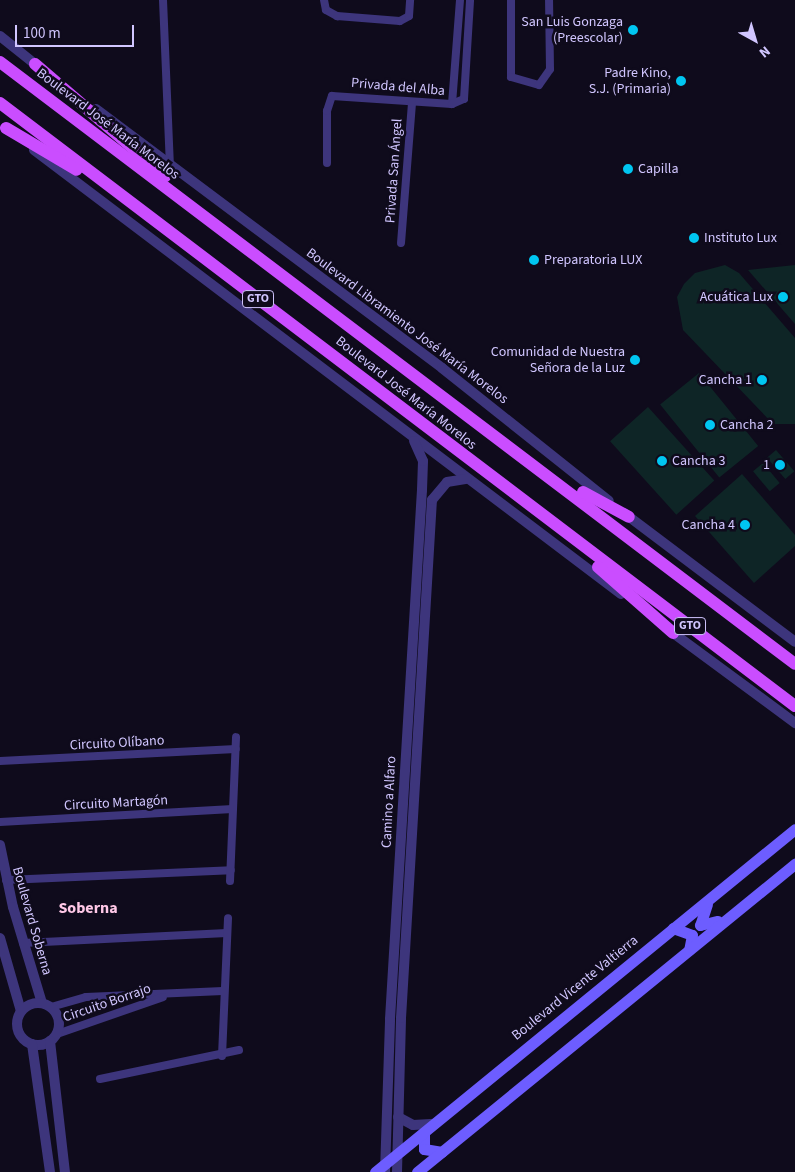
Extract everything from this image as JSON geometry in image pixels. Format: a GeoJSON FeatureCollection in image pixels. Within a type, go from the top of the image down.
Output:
{"type":"FeatureCollection","features":[{"type":"Feature","properties":{"kind":"main road","name":"Boulevard José María Morelos"},"geometry":{"type":"LineString","coordinates":[[0,62],[605,517],[795,664]]}},
{"type":"Feature","properties":{"kind":"main road"},"geometry":{"type":"LineString","coordinates":[[35,64],[166,178],[185,201]]}},
{"type":"Feature","properties":{"kind":"main road","name":"Boulevard José María Morelos"},"geometry":{"type":"LineString","coordinates":[[0,103],[514,496],[584,546],[795,706]]}},
{"type":"Feature","properties":{"kind":"main road"},"geometry":{"type":"LineString","coordinates":[[3,126],[126,198]]}},
{"type":"Feature","properties":{"kind":"main road"},"geometry":{"type":"LineString","coordinates":[[542,470],[629,517]]}},
{"type":"Feature","properties":{"kind":"main road"},"geometry":{"type":"LineString","coordinates":[[514,496],[673,633]]}},
{"type":"Feature","properties":{"kind":"main road","name":"Boulevard Vicente Valtierra"},"geometry":{"type":"LineString","coordinates":[[375,1172],[385,1168],[396,1155],[713,894],[795,829]]}},
{"type":"Feature","properties":{"kind":"main road"},"geometry":{"type":"LineString","coordinates":[[417,1172],[795,864]]}},
{"type":"Feature","properties":{"kind":"main road"},"geometry":{"type":"LineString","coordinates":[[713,894],[700,915],[704,927],[745,903]]}},
{"type":"Feature","properties":{"kind":"main road"},"geometry":{"type":"LineString","coordinates":[[673,928],[692,935],[688,952]]}},
{"type":"Feature","properties":{"kind":"main road"},"geometry":{"type":"LineString","coordinates":[[424,1133],[424,1149],[442,1152]]}},
{"type":"Feature","properties":{"kind":"street"},"geometry":{"type":"LineString","coordinates":[[163,0],[170,164]]}},
{"type":"Feature","properties":{"kind":"street"},"geometry":{"type":"LineString","coordinates":[[324,0],[326,10],[337,16],[400,22],[409,16],[410,0]]}},
{"type":"Feature","properties":{"kind":"street"},"geometry":{"type":"LineString","coordinates":[[452,104],[460,0]]}},
{"type":"Feature","properties":{"kind":"street","name":"Privada del Alba"},"geometry":{"type":"LineString","coordinates":[[327,163],[327,111],[332,96],[452,104],[466,96],[470,0]]}},
{"type":"Feature","properties":{"kind":"street"},"geometry":{"type":"LineString","coordinates":[[511,0],[511,77],[539,85],[550,69],[549,0]]}},
{"type":"Feature","properties":{"kind":"street","name":"Boulevard Libramiento José María Morelos"},"geometry":{"type":"LineString","coordinates":[[0,36],[442,368],[629,517],[795,642]]}},
{"type":"Feature","properties":{"kind":"street","name":"Privada San Ángel"},"geometry":{"type":"LineString","coordinates":[[401,243],[412,102]]}},
{"type":"Feature","properties":{"kind":"street"},"geometry":{"type":"LineString","coordinates":[[3,126],[411,437],[795,723]]}},
{"type":"Feature","properties":{"kind":"street","name":"Camino a Alfaro"},"geometry":{"type":"LineString","coordinates":[[385,1168],[400,847],[423,461],[411,437]]}},
{"type":"Feature","properties":{"kind":"street","name":"Camino a Alfaro"},"geometry":{"type":"LineString","coordinates":[[397,1172],[396,1155],[412,846],[432,500],[447,482],[467,479]]}},
{"type":"Feature","properties":{"kind":"street"},"geometry":{"type":"LineString","coordinates":[[409,702],[420,701]]}},
{"type":"Feature","properties":{"kind":"street"},"geometry":{"type":"LineString","coordinates":[[230,881],[236,737]]}},
{"type":"Feature","properties":{"kind":"street","name":"Circuito Olíbano"},"geometry":{"type":"LineString","coordinates":[[0,761],[236,749]]}},
{"type":"Feature","properties":{"kind":"street","name":"Circuito Martagón"},"geometry":{"type":"LineString","coordinates":[[0,822],[233,810]]}},
{"type":"Feature","properties":{"kind":"street","name":"Boulevard Soberna"},"geometry":{"type":"LineString","coordinates":[[0,845],[1,866],[23,943],[46,1005]]}},
{"type":"Feature","properties":{"kind":"street"},"geometry":{"type":"LineString","coordinates":[[400,847],[412,846]]}},
{"type":"Feature","properties":{"kind":"street"},"geometry":{"type":"LineString","coordinates":[[6,880],[231,870]]}},
{"type":"Feature","properties":{"kind":"street"},"geometry":{"type":"LineString","coordinates":[[222,1056],[223,991],[228,918]]}},
{"type":"Feature","properties":{"kind":"street"},"geometry":{"type":"LineString","coordinates":[[23,943],[226,933]]}},
{"type":"Feature","properties":{"kind":"street"},"geometry":{"type":"LineString","coordinates":[[0,938],[21,1011],[18,1030],[32,1044],[50,1172]]}},
{"type":"Feature","properties":{"kind":"street","name":"Circuito Borrajo"},"geometry":{"type":"LineString","coordinates":[[46,1005],[86,997],[165,996],[223,991]]}},
{"type":"Feature","properties":{"kind":"street","name":"Circuito Borrajo"},"geometry":{"type":"LineString","coordinates":[[54,1037],[165,996]]}},
{"type":"Feature","properties":{"kind":"street"},"geometry":{"type":"LineString","coordinates":[[21,1011],[46,1005],[59,1019],[54,1037],[65,1172]]}},
{"type":"Feature","properties":{"kind":"street"},"geometry":{"type":"LineString","coordinates":[[32,1044],[54,1037]]}},
{"type":"Feature","properties":{"kind":"street"},"geometry":{"type":"LineString","coordinates":[[100,1079],[148,1066],[222,1056],[239,1050]]}},
{"type":"Feature","properties":{"kind":"street"},"geometry":{"type":"LineString","coordinates":[[398,1117],[413,1125],[435,1124]]}},
{"type":"Feature","properties":{"kind":"green space","name":"Cancha 1"},"geometry":{"type":"Polygon","coordinates":[[[725,265],[739,273],[795,338],[795,424],[773,424],[683,330],[677,297],[684,284],[695,273],[725,265]]]}},
{"type":"Feature","properties":{"kind":"green space","name":"Acuática Lux"},"geometry":{"type":"Polygon","coordinates":[[[795,265],[795,324],[748,270],[795,265]]]}},
{"type":"Feature","properties":{"kind":"green space","name":"Cancha 2"},"geometry":{"type":"Polygon","coordinates":[[[699,373],[758,446],[719,478],[660,404],[699,373]]]}},
{"type":"Feature","properties":{"kind":"green space","name":"Cancha 3"},"geometry":{"type":"Polygon","coordinates":[[[648,407],[714,481],[676,515],[610,441],[648,407]]]}},
{"type":"Feature","properties":{"kind":"green space","name":"1"},"geometry":{"type":"Polygon","coordinates":[[[776,450],[794,471],[785,479],[767,458],[776,450]]]}},
{"type":"Feature","properties":{"kind":"green space"},"geometry":{"type":"Polygon","coordinates":[[[763,463],[780,483],[770,491],[753,471],[763,463]]]}},
{"type":"Feature","properties":{"kind":"green space","name":"Cancha 4"},"geometry":{"type":"Polygon","coordinates":[[[742,474],[795,535],[795,546],[754,583],[695,516],[742,474]]]}},
{"type":"Feature","properties":{"kind":"place","name":"San Luis Gonzaga (Preescolar)"},"geometry":{"type":"Point","coordinates":[633,30]}},
{"type":"Feature","properties":{"kind":"place","name":"Padre Kino, S.J. (Primaria)"},"geometry":{"type":"Point","coordinates":[681,81]}},
{"type":"Feature","properties":{"kind":"place","name":"Capilla"},"geometry":{"type":"Point","coordinates":[628,169]}},
{"type":"Feature","properties":{"kind":"place","name":"Instituto Lux"},"geometry":{"type":"Point","coordinates":[694,238]}},
{"type":"Feature","properties":{"kind":"place","name":"Preparatoria LUX"},"geometry":{"type":"Point","coordinates":[534,260]}},
{"type":"Feature","properties":{"kind":"place","name":"Acuática Lux"},"geometry":{"type":"Point","coordinates":[783,297]}},
{"type":"Feature","properties":{"kind":"place","name":"Comunidad de Nuestra Señora de la Luz"},"geometry":{"type":"Point","coordinates":[635,360]}},
{"type":"Feature","properties":{"kind":"place","name":"Cancha 1"},"geometry":{"type":"Point","coordinates":[762,380]}},
{"type":"Feature","properties":{"kind":"place","name":"Cancha 2"},"geometry":{"type":"Point","coordinates":[710,425]}},
{"type":"Feature","properties":{"kind":"place","name":"Cancha 3"},"geometry":{"type":"Point","coordinates":[662,461]}},
{"type":"Feature","properties":{"kind":"place","name":"1"},"geometry":{"type":"Point","coordinates":[780,465]}},
{"type":"Feature","properties":{"kind":"place","name":"Cancha 4"},"geometry":{"type":"Point","coordinates":[745,525]}},
{"type":"Feature","properties":{"kind":"district","name":"Soberna"},"geometry":{"type":"Point","coordinates":[88,908]}}]}
